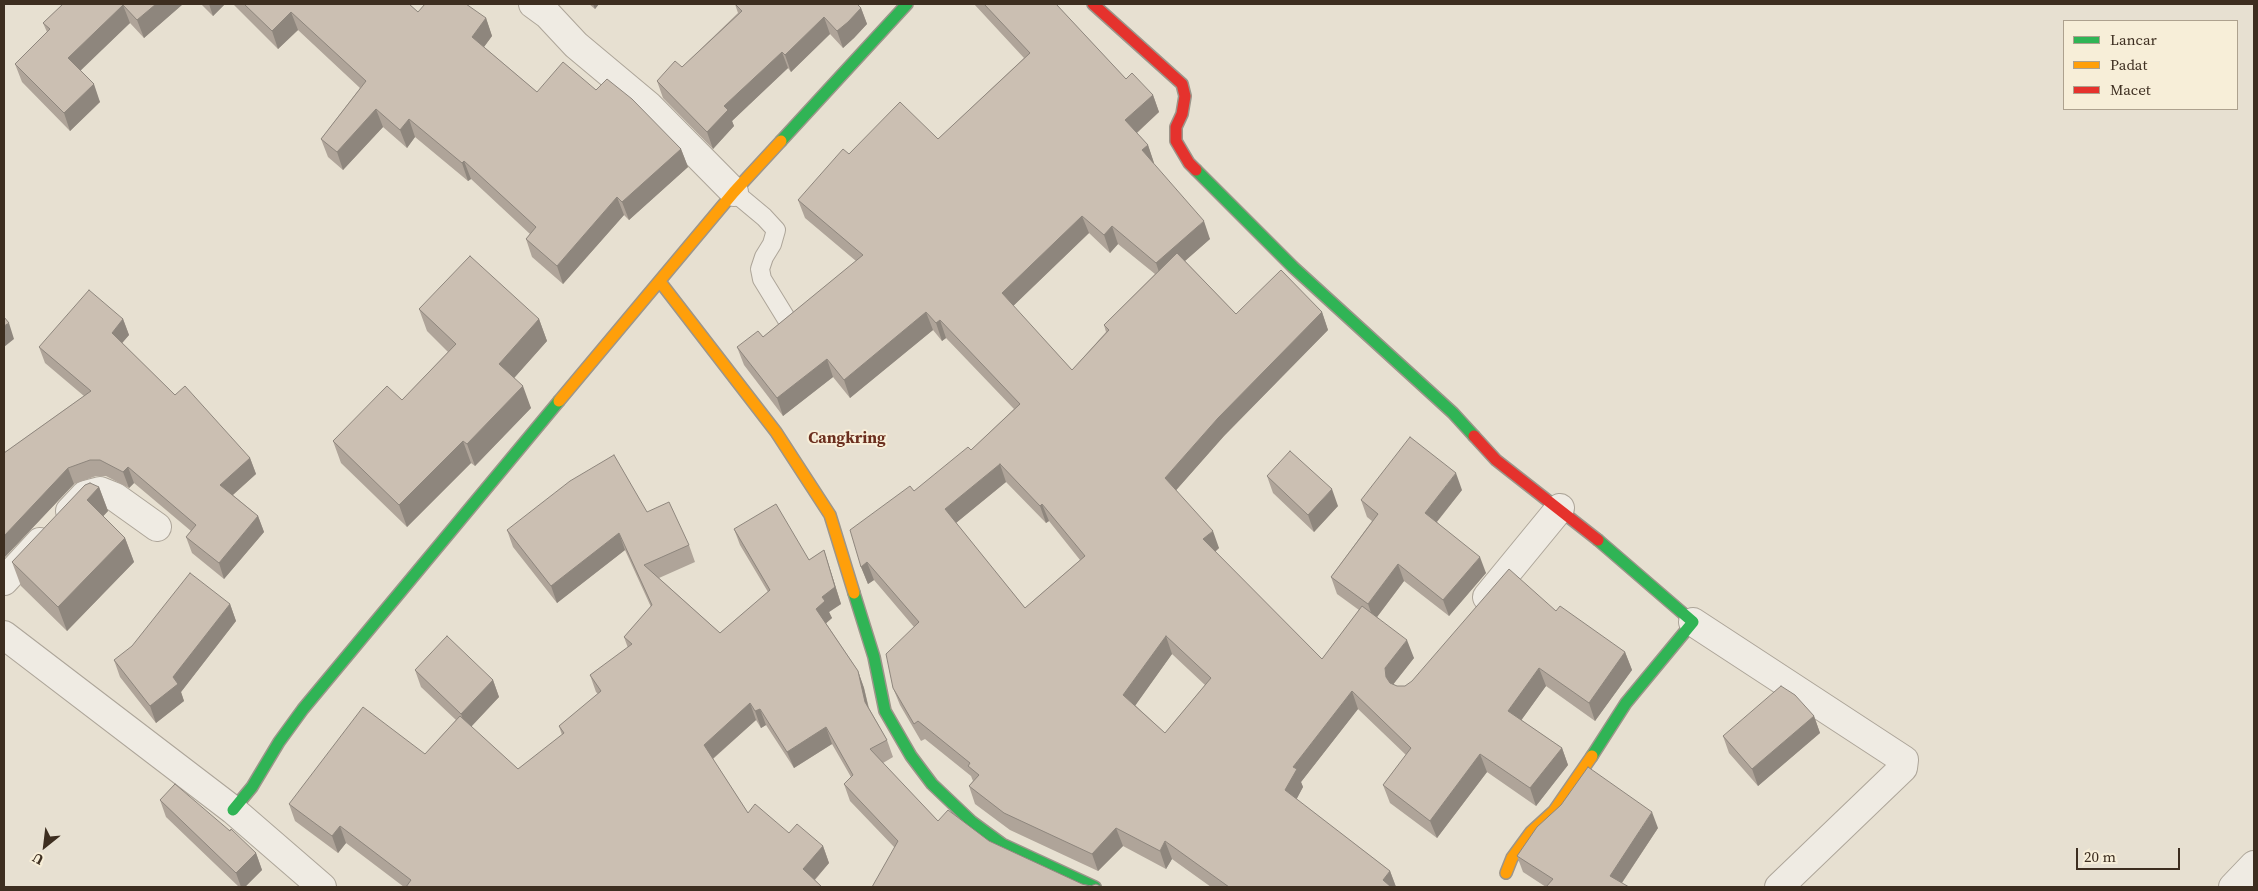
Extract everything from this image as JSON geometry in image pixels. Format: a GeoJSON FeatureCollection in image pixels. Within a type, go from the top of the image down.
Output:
{"type":"FeatureCollection","features":[{"type":"Feature","properties":{"kind":"street"},"geometry":{"type":"LineString","coordinates":[[533,4],[548,14],[576,45],[649,106],[734,192]]}},
{"type":"Feature","properties":{"kind":"street"},"geometry":{"type":"LineString","coordinates":[[233,810],[252,787],[279,742],[303,709],[661,283],[734,192],[907,4]]}},
{"type":"Feature","properties":{"kind":"street"},"geometry":{"type":"LineString","coordinates":[[1093,4],[1182,84],[1185,96],[1182,114],[1176,127],[1176,140],[1189,163],[1293,267],[1453,413],[1496,460],[1560,508],[1693,622],[1904,760],[1903,768],[1780,887]]}},
{"type":"Feature","properties":{"kind":"street"},"geometry":{"type":"LineString","coordinates":[[661,283],[776,432],[830,515],[874,657],[885,711],[911,756],[932,784],[972,822],[1002,844],[1095,887]]}},
{"type":"Feature","properties":{"kind":"street"},"geometry":{"type":"LineString","coordinates":[[4,581],[85,495],[100,490],[115,497],[157,527]]}},
{"type":"Feature","properties":{"kind":"street"},"geometry":{"type":"LineString","coordinates":[[1472,614],[1560,508]]}},
{"type":"Feature","properties":{"kind":"street"},"geometry":{"type":"LineString","coordinates":[[1506,873],[1512,858],[1531,832],[1554,811],[1574,785],[1626,703],[1693,622]]}},
{"type":"Feature","properties":{"kind":"street"},"geometry":{"type":"LineString","coordinates":[[4,634],[233,810],[322,887]]}},
{"type":"Feature","properties":{"kind":"street"},"geometry":{"type":"LineString","coordinates":[[2233,887],[2254,865]]}},
{"type":"Feature","properties":{"kind":"lane"},"geometry":{"type":"LineString","coordinates":[[734,192],[764,217],[776,230],[772,244],[764,257],[760,269],[762,279],[789,323]]}},
{"type":"Feature","properties":{"kind":"building"},"geometry":{"type":"Polygon","coordinates":[[[63,4],[156,4],[137,20],[123,5],[68,58],[94,84],[64,113],[15,64],[50,29],[43,23],[63,4]]]}},
{"type":"Feature","properties":{"kind":"building"},"geometry":{"type":"Polygon","coordinates":[[[244,4],[409,4],[418,12],[425,4],[466,4],[486,18],[472,37],[537,92],[563,62],[596,90],[607,79],[632,99],[681,149],[622,202],[617,197],[557,266],[526,239],[536,227],[464,161],[462,163],[409,119],[400,130],[376,109],[337,152],[321,139],[366,81],[291,12],[272,31],[244,4]]]}},
{"type":"Feature","properties":{"kind":"building"},"geometry":{"type":"Polygon","coordinates":[[[735,4],[857,4],[861,8],[837,31],[824,17],[785,55],[782,52],[724,106],[728,110],[707,132],[657,81],[675,61],[682,67],[742,11],[735,4]]]}},
{"type":"Feature","properties":{"kind":"building"},"geometry":{"type":"Polygon","coordinates":[[[984,4],[1056,4],[1126,79],[1132,73],[1153,95],[1125,120],[1148,145],[1142,150],[1204,221],[1156,263],[1112,226],[1104,235],[1082,216],[1002,293],[1072,370],[1109,330],[1104,325],[1177,253],[1236,314],[1281,270],[1322,312],[1218,418],[1165,478],[1213,531],[1203,539],[1322,659],[1362,606],[1407,640],[1385,668],[1386,677],[1390,683],[1397,686],[1405,686],[1412,681],[1509,569],[1556,611],[1560,606],[1625,652],[1589,703],[1539,668],[1508,711],[1562,748],[1530,788],[1480,754],[1430,821],[1383,785],[1411,748],[1352,691],[1293,767],[1297,769],[1285,790],[1390,871],[1383,880],[1391,887],[1229,887],[1165,841],[1160,851],[1116,828],[1092,854],[1004,813],[969,786],[979,775],[968,766],[970,763],[918,721],[914,724],[893,688],[886,654],[919,622],[867,562],[861,567],[850,530],[910,486],[914,491],[968,447],[971,450],[1020,404],[940,320],[936,323],[926,312],[844,380],[827,359],[777,398],[737,347],[758,331],[763,337],[863,255],[798,200],[843,149],[849,154],[900,102],[938,139],[1030,53],[984,4]],[[1000,464],[945,509],[1025,608],[1085,556],[1042,504],[1040,506],[1000,464]],[[1166,636],[1123,695],[1165,733],[1211,678],[1166,636]]]}},
{"type":"Feature","properties":{"kind":"building"},"geometry":{"type":"Polygon","coordinates":[[[470,256],[539,319],[499,364],[523,386],[467,444],[463,441],[399,505],[333,441],[387,386],[402,400],[456,344],[419,309],[470,256]]]}},
{"type":"Feature","properties":{"kind":"building"},"geometry":{"type":"Polygon","coordinates":[[[89,290],[123,319],[112,333],[175,395],[185,386],[250,458],[220,485],[258,516],[219,563],[186,537],[196,525],[128,467],[123,472],[100,460],[90,460],[68,468],[4,536],[4,453],[91,391],[39,347],[89,290]]]}},
{"type":"Feature","properties":{"kind":"building"},"geometry":{"type":"Polygon","coordinates":[[[4,317],[9,323],[4,326],[4,317]]]}},
{"type":"Feature","properties":{"kind":"building"},"geometry":{"type":"Polygon","coordinates":[[[1410,437],[1456,473],[1425,513],[1480,557],[1443,600],[1398,564],[1368,604],[1331,577],[1378,514],[1361,500],[1410,437]]]}},
{"type":"Feature","properties":{"kind":"building"},"geometry":{"type":"Polygon","coordinates":[[[1290,451],[1332,489],[1308,515],[1267,476],[1290,451]]]}},
{"type":"Feature","properties":{"kind":"building"},"geometry":{"type":"Polygon","coordinates":[[[614,455],[647,512],[669,502],[689,545],[644,565],[720,633],[770,590],[734,529],[776,504],[809,560],[824,550],[835,587],[822,597],[825,601],[816,609],[858,671],[865,702],[887,740],[870,749],[938,821],[948,810],[989,841],[1082,884],[1090,886],[1096,884],[1103,887],[872,887],[898,841],[844,784],[853,775],[826,727],[787,752],[760,709],[755,711],[750,703],[704,745],[748,813],[755,804],[789,833],[797,824],[823,846],[803,869],[822,887],[406,887],[411,880],[340,826],[332,836],[289,804],[363,707],[425,754],[460,716],[518,769],[564,733],[559,726],[601,691],[590,675],[632,644],[624,637],[652,605],[619,533],[551,586],[507,530],[570,481],[614,455]]]}},
{"type":"Feature","properties":{"kind":"building"},"geometry":{"type":"Polygon","coordinates":[[[90,483],[99,487],[87,500],[125,538],[58,607],[12,562],[85,485],[90,483]]]}},
{"type":"Feature","properties":{"kind":"building"},"geometry":{"type":"Polygon","coordinates":[[[190,573],[230,604],[173,677],[178,684],[150,706],[114,660],[132,646],[190,573]]]}},
{"type":"Feature","properties":{"kind":"building"},"geometry":{"type":"Polygon","coordinates":[[[447,636],[493,680],[461,714],[415,670],[447,636]]]}},
{"type":"Feature","properties":{"kind":"building"},"geometry":{"type":"Polygon","coordinates":[[[1781,686],[1795,695],[1814,716],[1752,769],[1723,736],[1781,686]]]}},
{"type":"Feature","properties":{"kind":"building"},"geometry":{"type":"Polygon","coordinates":[[[1588,767],[1652,812],[1610,876],[1629,887],[1546,887],[1553,879],[1517,856],[1537,827],[1561,805],[1588,767]]]}},
{"type":"Feature","properties":{"kind":"building"},"geometry":{"type":"Polygon","coordinates":[[[175,784],[230,831],[231,829],[256,853],[236,873],[160,800],[175,784]]]}},
{"type":"Feature","properties":{"kind":"traffic: fast"},"geometry":{"type":"LineString","coordinates":[[781,141],[907,4]]}},
{"type":"Feature","properties":{"kind":"traffic: fast"},"geometry":{"type":"LineString","coordinates":[[1196,170],[1293,267],[1453,413],[1474,436]]}},
{"type":"Feature","properties":{"kind":"traffic: fast"},"geometry":{"type":"LineString","coordinates":[[233,810],[252,787],[279,742],[303,709],[559,401]]}},
{"type":"Feature","properties":{"kind":"traffic: fast"},"geometry":{"type":"LineString","coordinates":[[1592,756],[1626,703],[1693,622],[1598,540]]}},
{"type":"Feature","properties":{"kind":"traffic: fast"},"geometry":{"type":"LineString","coordinates":[[854,593],[874,657],[885,711],[911,756],[932,784],[972,822],[1002,844],[1095,887]]}},
{"type":"Feature","properties":{"kind":"traffic: slow"},"geometry":{"type":"LineString","coordinates":[[559,401],[734,192],[781,141]]}},
{"type":"Feature","properties":{"kind":"traffic: slow"},"geometry":{"type":"LineString","coordinates":[[661,283],[776,432],[830,515],[854,593]]}},
{"type":"Feature","properties":{"kind":"traffic: slow"},"geometry":{"type":"LineString","coordinates":[[1506,873],[1512,858],[1531,832],[1554,811],[1592,756]]}},
{"type":"Feature","properties":{"kind":"traffic: jam"},"geometry":{"type":"LineString","coordinates":[[1093,4],[1182,84],[1185,96],[1182,114],[1176,127],[1176,141],[1189,163],[1196,170]]}},
{"type":"Feature","properties":{"kind":"traffic: jam"},"geometry":{"type":"LineString","coordinates":[[1474,436],[1496,460],[1598,540]]}},
{"type":"Feature","properties":{"kind":"district","name":"Cangkring"},"geometry":{"type":"Point","coordinates":[847,439]}}]}
